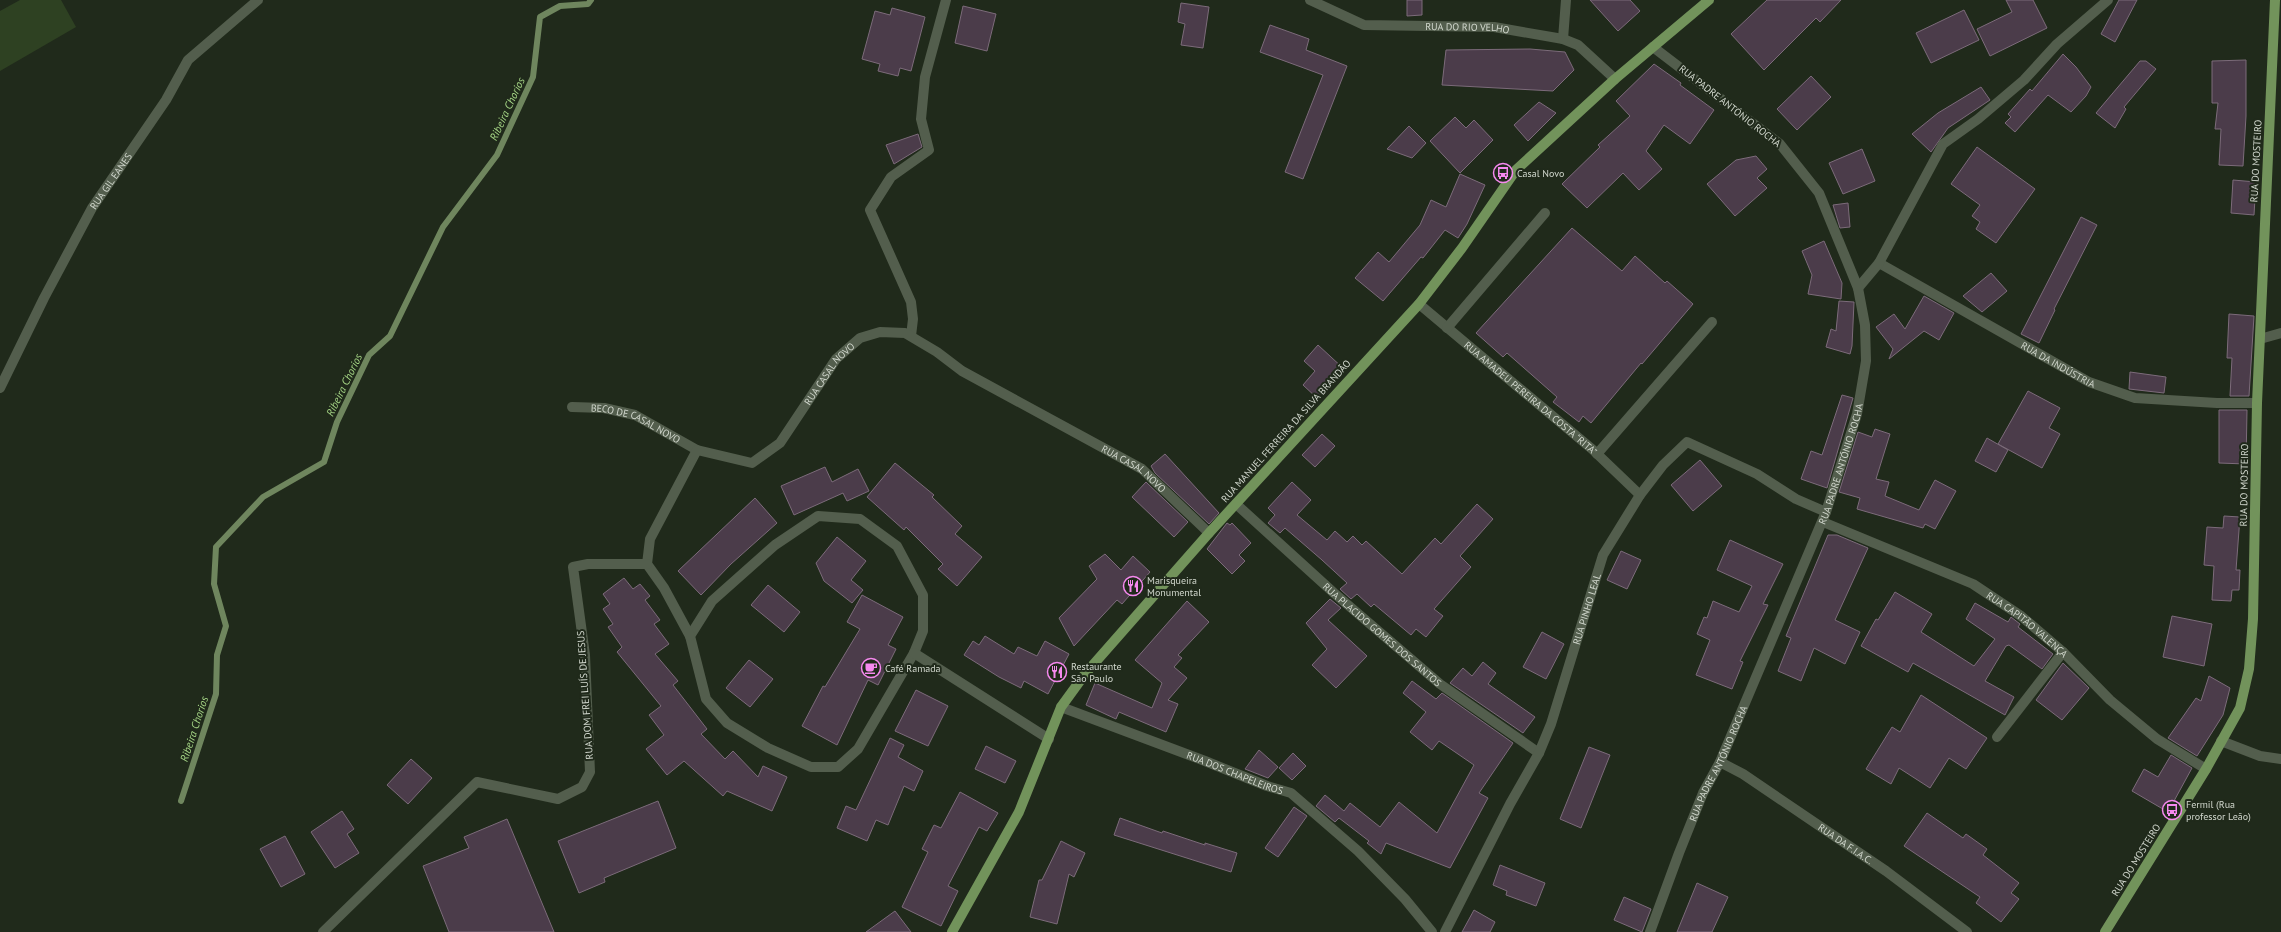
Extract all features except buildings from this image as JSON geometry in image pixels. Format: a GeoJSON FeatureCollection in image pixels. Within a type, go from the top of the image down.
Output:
{"type":"FeatureCollection","features":[{"type":"Feature","properties":{"kind":"main road","name":"RUA MANUEL FERREIRA DA SILVA BRANDÃO"},"geometry":{"type":"LineString","coordinates":[[952,932],[1019,812],[1062,707],[1085,674],[1209,533],[1419,304],[1462,248],[1516,170],[1615,79],[1709,0]]}},
{"type":"Feature","properties":{"kind":"main road","name":"RUA DO MOSTEIRO"},"geometry":{"type":"LineString","coordinates":[[2105,932],[2206,769],[2240,708],[2249,669],[2253,619],[2257,403],[2275,0]]}},
{"type":"Feature","properties":{"kind":"street","name":"RUA GIL EANES"},"geometry":{"type":"LineString","coordinates":[[0,388],[44,298],[92,208],[166,100],[188,60],[258,0]]}},
{"type":"Feature","properties":{"kind":"street"},"geometry":{"type":"LineString","coordinates":[[911,336],[913,319],[911,302],[870,210],[891,177],[929,150],[921,119],[925,77],[946,0]]}},
{"type":"Feature","properties":{"kind":"street","name":"RUA DO RIO VELHO"},"geometry":{"type":"LineString","coordinates":[[1310,0],[1364,25],[1494,27],[1563,39],[1578,46],[1615,79]]}},
{"type":"Feature","properties":{"kind":"street"},"geometry":{"type":"LineString","coordinates":[[1563,39],[1566,0]]}},
{"type":"Feature","properties":{"kind":"street"},"geometry":{"type":"LineString","coordinates":[[1858,288],[1879,263],[1943,144],[1978,119],[2024,80],[2057,44],[2108,0]]}},
{"type":"Feature","properties":{"kind":"street","name":"RUA PADRE ANTÓNIO ROCHA"},"geometry":{"type":"LineString","coordinates":[[1650,932],[1703,792],[1720,762],[1823,522],[1857,414],[1866,361],[1865,325],[1858,288],[1819,193],[1780,144],[1653,47]]}},
{"type":"Feature","properties":{"kind":"street"},"geometry":{"type":"LineString","coordinates":[[1447,328],[1544,213]]}},
{"type":"Feature","properties":{"kind":"street","name":"RUA DA INDÚSTRIA"},"geometry":{"type":"LineString","coordinates":[[1879,263],[2089,382],[2135,398],[2217,403],[2257,403]]}},
{"type":"Feature","properties":{"kind":"street","name":"RUA AMADEU PEREIRA DA COSTA \"RITA\""},"geometry":{"type":"LineString","coordinates":[[1419,304],[1597,454],[1640,495]]}},
{"type":"Feature","properties":{"kind":"street"},"geometry":{"type":"LineString","coordinates":[[1597,454],[1712,322]]}},
{"type":"Feature","properties":{"kind":"street","name":"RUA CASAL NOVO"},"geometry":{"type":"LineString","coordinates":[[697,450],[752,463],[780,443],[836,359],[860,338],[880,332],[905,332],[962,371],[1142,469],[1209,533]]}},
{"type":"Feature","properties":{"kind":"street"},"geometry":{"type":"LineString","coordinates":[[2260,340],[2281,333]]}},
{"type":"Feature","properties":{"kind":"street","name":"BECO DE CASAL NOVO"},"geometry":{"type":"LineString","coordinates":[[572,407],[604,408],[635,414],[697,450]]}},
{"type":"Feature","properties":{"kind":"street","name":"RUA PINHO LEAL"},"geometry":{"type":"LineString","coordinates":[[1445,932],[1510,804],[1539,753],[1551,724],[1603,555],[1640,495],[1663,465],[1687,442],[1757,474],[1796,499],[1826,512]]}},
{"type":"Feature","properties":{"kind":"street"},"geometry":{"type":"LineString","coordinates":[[690,636],[712,601],[775,545],[818,516],[860,519],[897,546],[923,595],[923,632],[914,653],[858,749],[838,767],[811,767],[768,748],[727,723],[706,699],[690,636],[664,588],[647,564],[650,539],[697,450]]}},
{"type":"Feature","properties":{"kind":"street","name":"RUA PLACIDO GOMES DOS SANTOS"},"geometry":{"type":"LineString","coordinates":[[1236,504],[1334,593],[1440,684],[1539,753]]}},
{"type":"Feature","properties":{"kind":"street","name":"RUA CAPITÃO VALENÇA"},"geometry":{"type":"LineString","coordinates":[[1823,522],[1973,584],[2021,616],[2063,652],[2110,700],[2157,739],[2206,769]]}},
{"type":"Feature","properties":{"kind":"street","name":"RUA DOM FREI LUÍS DE JESUS"},"geometry":{"type":"LineString","coordinates":[[322,932],[477,782],[558,799],[582,787],[590,772],[590,764],[585,655],[573,567],[588,564],[647,564]]}},
{"type":"Feature","properties":{"kind":"street"},"geometry":{"type":"LineString","coordinates":[[1997,736],[2063,652]]}},
{"type":"Feature","properties":{"kind":"street"},"geometry":{"type":"LineString","coordinates":[[914,653],[1049,739]]}},
{"type":"Feature","properties":{"kind":"street","name":"RUA DOS CHAPELEIROS"},"geometry":{"type":"LineString","coordinates":[[1062,707],[1205,760],[1267,786],[1291,793],[1358,851],[1405,899],[1432,932]]}},
{"type":"Feature","properties":{"kind":"street"},"geometry":{"type":"LineString","coordinates":[[2221,741],[2260,756],[2281,759]]}},
{"type":"Feature","properties":{"kind":"street","name":"RUA DA F.I.A.C."},"geometry":{"type":"LineString","coordinates":[[1720,762],[1744,774],[1886,871],[1967,932]]}},
{"type":"Feature","properties":{"kind":"green space"},"geometry":{"type":"Polygon","coordinates":[[[20,0],[61,0],[76,27],[0,71],[0,11],[20,0]]]}},
{"type":"Feature","properties":{"kind":"waterway","name":"Ribeira Chorios"},"geometry":{"type":"LineString","coordinates":[[181,801],[216,694],[217,655],[226,626],[214,584],[216,547],[263,497],[324,462],[337,422],[369,355],[390,336],[443,227],[497,155],[533,77],[540,17],[560,6],[588,4],[591,0]]}},
{"type":"Feature","properties":{"kind":"place","name":"Casal Novo"},"geometry":{"type":"Point","coordinates":[1503,173]}},
{"type":"Feature","properties":{"kind":"place","name":"Marisqueira Monumental"},"geometry":{"type":"Point","coordinates":[1133,586]}},
{"type":"Feature","properties":{"kind":"place","name":"Café Ramada"},"geometry":{"type":"Point","coordinates":[871,668]}},
{"type":"Feature","properties":{"kind":"place","name":"Restaurante São Paulo"},"geometry":{"type":"Point","coordinates":[1057,672]}},
{"type":"Feature","properties":{"kind":"place","name":"Fermil (Rua professor Leão)"},"geometry":{"type":"Point","coordinates":[2172,810]}}]}
